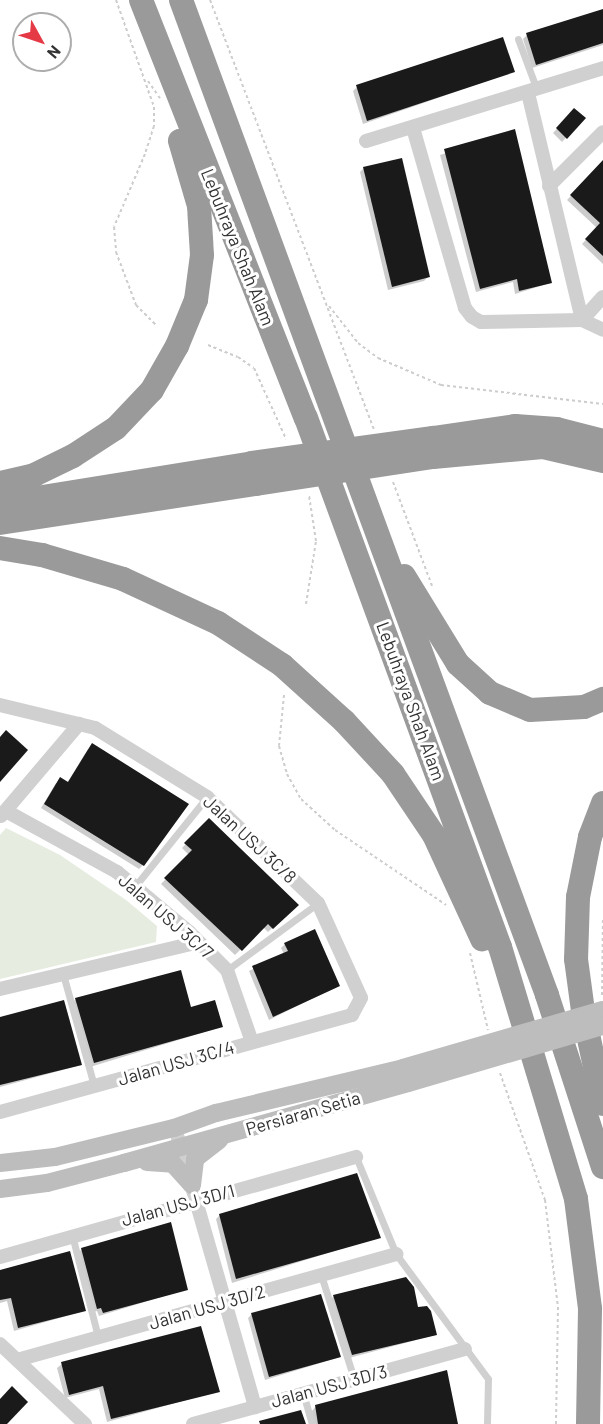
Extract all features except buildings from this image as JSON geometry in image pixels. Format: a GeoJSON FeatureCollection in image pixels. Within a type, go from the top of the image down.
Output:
{"type":"FeatureCollection","features":[{"type":"Feature","properties":{"kind":"highway","name":"Lebuhraya Shah Alam"},"geometry":{"type":"LineString","coordinates":[[181,0],[547,995],[603,1167]]}},
{"type":"Feature","properties":{"kind":"highway","name":"Lebuhraya Shah Alam"},"geometry":{"type":"LineString","coordinates":[[142,4],[306,418],[497,937],[524,1022],[576,1199],[590,1309],[588,1424]]}},
{"type":"Feature","properties":{"kind":"highway"},"geometry":{"type":"LineString","coordinates":[[0,483],[34,475],[73,456],[116,428],[152,390],[177,346],[196,300],[202,255],[199,206],[171,116],[142,4]]}},
{"type":"Feature","properties":{"kind":"highway"},"geometry":{"type":"LineString","coordinates":[[0,504],[254,473],[433,448],[514,426],[557,429],[603,441]]}},
{"type":"Feature","properties":{"kind":"highway"},"geometry":{"type":"LineString","coordinates":[[433,448],[543,447],[603,461]]}},
{"type":"Feature","properties":{"kind":"highway"},"geometry":{"type":"LineString","coordinates":[[0,523],[254,473]]}},
{"type":"Feature","properties":{"kind":"highway"},"geometry":{"type":"LineString","coordinates":[[0,548],[84,566],[123,579],[218,623],[282,665],[344,721],[393,774],[434,835],[524,1022]]}},
{"type":"Feature","properties":{"kind":"highway"},"geometry":{"type":"LineString","coordinates":[[386,553],[417,594],[458,664],[490,693],[530,710],[584,707],[603,699]]}},
{"type":"Feature","properties":{"kind":"highway"},"geometry":{"type":"LineString","coordinates":[[603,803],[590,837],[578,897],[576,959],[583,1011],[603,1104]]}},
{"type":"Feature","properties":{"kind":"main road","name":"Persiaran Setia"},"geometry":{"type":"LineString","coordinates":[[0,1190],[47,1183],[225,1135],[603,1010]]}},
{"type":"Feature","properties":{"kind":"main road","name":"Persiaran Setia"},"geometry":{"type":"LineString","coordinates":[[0,1163],[55,1158],[174,1128],[216,1113],[406,1076],[603,1026]]}},
{"type":"Feature","properties":{"kind":"main road"},"geometry":{"type":"LineString","coordinates":[[194,1192],[195,1159],[225,1135]]}},
{"type":"Feature","properties":{"kind":"main road"},"geometry":{"type":"LineString","coordinates":[[124,1162],[173,1164],[194,1192]]}},
{"type":"Feature","properties":{"kind":"street"},"geometry":{"type":"LineString","coordinates":[[366,141],[603,68]]}},
{"type":"Feature","properties":{"kind":"street"},"geometry":{"type":"LineString","coordinates":[[533,91],[549,186],[582,320]]}},
{"type":"Feature","properties":{"kind":"street"},"geometry":{"type":"LineString","coordinates":[[413,128],[465,308],[472,317],[481,322],[582,320],[603,330]]}},
{"type":"Feature","properties":{"kind":"street"},"geometry":{"type":"LineString","coordinates":[[549,186],[603,132]]}},
{"type":"Feature","properties":{"kind":"street"},"geometry":{"type":"LineString","coordinates":[[582,320],[603,297]]}},
{"type":"Feature","properties":{"kind":"street","name":"Jalan USJ 3C/8"},"geometry":{"type":"LineString","coordinates":[[0,705],[94,728],[207,798],[318,903],[361,998],[352,1015]]}},
{"type":"Feature","properties":{"kind":"street"},"geometry":{"type":"LineString","coordinates":[[3,814],[79,724]]}},
{"type":"Feature","properties":{"kind":"street","name":"Jalan USJ 3C/7"},"geometry":{"type":"LineString","coordinates":[[3,814],[136,885],[199,942],[226,970],[252,1042]]}},
{"type":"Feature","properties":{"kind":"street"},"geometry":{"type":"LineString","coordinates":[[0,988],[199,942]]}},
{"type":"Feature","properties":{"kind":"street","name":"Jalan USJ 3C/4"},"geometry":{"type":"LineString","coordinates":[[0,1112],[352,1015]]}},
{"type":"Feature","properties":{"kind":"street"},"geometry":{"type":"LineString","coordinates":[[174,1128],[182,1147],[255,1407]]}},
{"type":"Feature","properties":{"kind":"street","name":"Jalan USJ 3D/1"},"geometry":{"type":"LineString","coordinates":[[0,1257],[194,1192],[356,1157]]}},
{"type":"Feature","properties":{"kind":"street","name":"Jalan USJ 3D/2"},"geometry":{"type":"LineString","coordinates":[[17,1360],[396,1254]]}},
{"type":"Feature","properties":{"kind":"street"},"geometry":{"type":"LineString","coordinates":[[0,1344],[85,1424]]}},
{"type":"Feature","properties":{"kind":"street","name":"Jalan USJ 3D/3"},"geometry":{"type":"LineString","coordinates":[[193,1424],[465,1349]]}},
{"type":"Feature","properties":{"kind":"lane"},"geometry":{"type":"LineString","coordinates":[[518,39],[533,91]]}},
{"type":"Feature","properties":{"kind":"lane"},"geometry":{"type":"LineString","coordinates":[[136,885],[207,798]]}},
{"type":"Feature","properties":{"kind":"lane"},"geometry":{"type":"LineString","coordinates":[[226,970],[318,903]]}},
{"type":"Feature","properties":{"kind":"lane"},"geometry":{"type":"LineString","coordinates":[[63,974],[94,1086]]}},
{"type":"Feature","properties":{"kind":"lane"},"geometry":{"type":"LineString","coordinates":[[356,1157],[396,1254],[488,1379],[487,1424]]}},
{"type":"Feature","properties":{"kind":"lane"},"geometry":{"type":"LineString","coordinates":[[72,1234],[98,1337]]}},
{"type":"Feature","properties":{"kind":"lane"},"geometry":{"type":"LineString","coordinates":[[321,1275],[354,1380]]}},
{"type":"Feature","properties":{"kind":"lane"},"geometry":{"type":"LineString","coordinates":[[303,1394],[312,1424]]}},
{"type":"Feature","properties":{"kind":"path"},"geometry":{"type":"LineString","coordinates":[[116,0],[147,78],[154,106],[154,126],[114,227],[124,281],[136,305],[158,326]]}},
{"type":"Feature","properties":{"kind":"path"},"geometry":{"type":"LineString","coordinates":[[210,0],[377,435]]}},
{"type":"Feature","properties":{"kind":"path"},"geometry":{"type":"LineString","coordinates":[[147,78],[171,116]]}},
{"type":"Feature","properties":{"kind":"path"},"geometry":{"type":"LineString","coordinates":[[326,302],[358,343],[401,371],[441,386],[603,404]]}},
{"type":"Feature","properties":{"kind":"path"},"geometry":{"type":"LineString","coordinates":[[391,477],[435,593]]}},
{"type":"Feature","properties":{"kind":"path"},"geometry":{"type":"LineString","coordinates":[[284,695],[279,746],[287,774],[301,799],[335,830],[452,911],[449,899]]}},
{"type":"Feature","properties":{"kind":"path"},"geometry":{"type":"LineString","coordinates":[[603,917],[600,975],[603,1000]]}},
{"type":"Feature","properties":{"kind":"path"},"geometry":{"type":"LineString","coordinates":[[468,946],[490,1036]]}},
{"type":"Feature","properties":{"kind":"path"},"geometry":{"type":"LineString","coordinates":[[499,1069],[545,1200],[558,1307],[556,1424]]}},
{"type":"Feature","properties":{"kind":"shaded area"},"geometry":{"type":"Polygon","coordinates":[[[6,828],[60,855],[126,900],[157,926],[156,942],[0,979],[0,835],[6,828]]]}}]}
